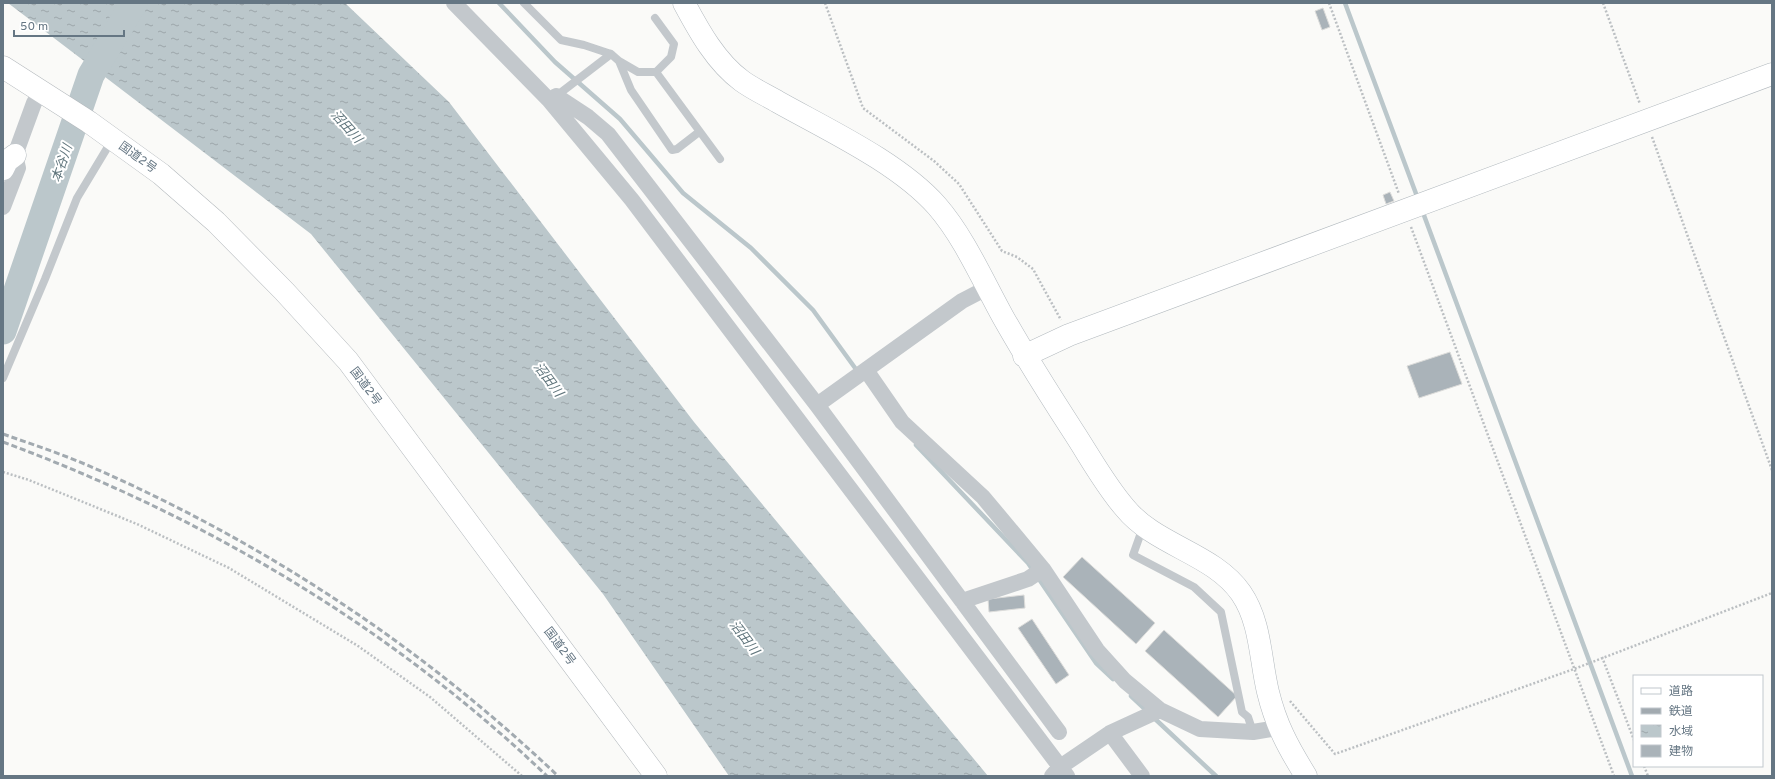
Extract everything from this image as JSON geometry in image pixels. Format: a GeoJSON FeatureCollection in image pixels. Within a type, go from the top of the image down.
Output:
{"type":"FeatureCollection","features":[{"type":"Feature","properties":{"kind":"main road"},"geometry":{"type":"LineString","coordinates":[[684,3],[700,32],[721,60],[741,80],[871,155],[917,186],[938,208],[960,238],[1024,356],[1109,488],[1127,511],[1144,526],[1165,541],[1206,562],[1226,576],[1241,593],[1253,618],[1260,646],[1268,691],[1278,728],[1306,776]]}},
{"type":"Feature","properties":{"kind":"main road","name":"国道2号"},"geometry":{"type":"LineString","coordinates":[[3,67],[113,138],[161,174],[216,222],[284,291],[348,361],[656,776]]}},
{"type":"Feature","properties":{"kind":"main road"},"geometry":{"type":"LineString","coordinates":[[1024,356],[1069,335],[1772,74]]}},
{"type":"Feature","properties":{"kind":"street"},"geometry":{"type":"LineString","coordinates":[[454,3],[552,98],[632,200],[1058,773],[1110,733],[1160,710]]}},
{"type":"Feature","properties":{"kind":"street"},"geometry":{"type":"LineString","coordinates":[[3,207],[18,168],[9,162],[34,103],[45,94]]}},
{"type":"Feature","properties":{"kind":"street"},"geometry":{"type":"LineString","coordinates":[[552,98],[588,117],[608,134],[817,405],[1059,732]]}},
{"type":"Feature","properties":{"kind":"street"},"geometry":{"type":"LineString","coordinates":[[817,405],[962,300],[987,288]]}},
{"type":"Feature","properties":{"kind":"street"},"geometry":{"type":"LineString","coordinates":[[866,370],[902,422],[983,497],[1043,569],[1097,650],[1125,681],[1160,710],[1200,729],[1253,732],[1278,728]]}},
{"type":"Feature","properties":{"kind":"street"},"geometry":{"type":"LineString","coordinates":[[962,601],[1028,579],[1043,569]]}},
{"type":"Feature","properties":{"kind":"street"},"geometry":{"type":"LineString","coordinates":[[1110,733],[1142,776]]}},
{"type":"Feature","properties":{"kind":"lane"},"geometry":{"type":"LineString","coordinates":[[524,3],[561,40],[584,45],[610,54],[638,72],[656,72],[671,58],[674,44],[655,18]]}},
{"type":"Feature","properties":{"kind":"lane"},"geometry":{"type":"LineString","coordinates":[[552,98],[610,54]]}},
{"type":"Feature","properties":{"kind":"lane"},"geometry":{"type":"LineString","coordinates":[[619,61],[631,90],[672,150],[677,149],[699,132]]}},
{"type":"Feature","properties":{"kind":"lane"},"geometry":{"type":"LineString","coordinates":[[656,72],[720,159]]}},
{"type":"Feature","properties":{"kind":"lane"},"geometry":{"type":"LineString","coordinates":[[3,378],[45,279],[77,198],[113,138]]}},
{"type":"Feature","properties":{"kind":"lane"},"geometry":{"type":"LineString","coordinates":[[1144,526],[1133,555],[1194,587],[1221,612],[1242,712],[1248,717],[1253,732]]}},
{"type":"Feature","properties":{"kind":"path"},"geometry":{"type":"LineString","coordinates":[[825,3],[863,108],[934,161],[959,184],[1002,251],[1017,257],[1034,269],[1069,335]]}},
{"type":"Feature","properties":{"kind":"path"},"geometry":{"type":"LineString","coordinates":[[1329,3],[1614,776]]}},
{"type":"Feature","properties":{"kind":"path"},"geometry":{"type":"LineString","coordinates":[[1603,3],[1772,470]]}},
{"type":"Feature","properties":{"kind":"path"},"geometry":{"type":"LineString","coordinates":[[3,472],[29,480],[137,524],[229,568],[358,646],[424,693],[522,776]]}},
{"type":"Feature","properties":{"kind":"path"},"geometry":{"type":"LineString","coordinates":[[1268,691],[1283,693],[1335,754],[1574,669],[1772,593]]}},
{"type":"Feature","properties":{"kind":"path"},"geometry":{"type":"LineString","coordinates":[[1602,657],[1633,737]]}},
{"type":"Feature","properties":{"kind":"water","name":"沼田川"},"geometry":{"type":"Polygon","coordinates":[[[8,3],[345,3],[449,102],[694,422],[988,776],[729,776],[603,594],[311,234],[8,3]]]}},
{"type":"Feature","properties":{"kind":"building"},"geometry":{"type":"Polygon","coordinates":[[[1323,8],[1330,27],[1322,30],[1315,11],[1323,8]]]}},
{"type":"Feature","properties":{"kind":"building"},"geometry":{"type":"Polygon","coordinates":[[[1390,192],[1394,201],[1386,204],[1383,195],[1390,192]]]}},
{"type":"Feature","properties":{"kind":"building"},"geometry":{"type":"Polygon","coordinates":[[[1450,352],[1462,384],[1419,398],[1407,366],[1450,352]]]}},
{"type":"Feature","properties":{"kind":"building"},"geometry":{"type":"Polygon","coordinates":[[[1082,557],[1155,623],[1136,644],[1063,577],[1082,557]]]}},
{"type":"Feature","properties":{"kind":"building"},"geometry":{"type":"Polygon","coordinates":[[[1024,595],[1025,608],[989,612],[988,599],[1024,595]]]}},
{"type":"Feature","properties":{"kind":"building"},"geometry":{"type":"Polygon","coordinates":[[[1032,619],[1069,675],[1056,684],[1018,628],[1032,619]]]}},
{"type":"Feature","properties":{"kind":"building"},"geometry":{"type":"Polygon","coordinates":[[[1164,630],[1237,696],[1218,717],[1145,651],[1164,630]]]}},
{"type":"Feature","properties":{"kind":"waterway","name":"本谷川"},"geometry":{"type":"LineString","coordinates":[[3,331],[91,75],[134,3]]}},
{"type":"Feature","properties":{"kind":"waterway"},"geometry":{"type":"LineString","coordinates":[[499,3],[555,62],[620,119],[683,193],[751,248],[813,310],[858,372]]}},
{"type":"Feature","properties":{"kind":"waterway"},"geometry":{"type":"LineString","coordinates":[[1345,3],[1418,199]]}},
{"type":"Feature","properties":{"kind":"waterway"},"geometry":{"type":"LineString","coordinates":[[1422,210],[1632,776]]}},
{"type":"Feature","properties":{"kind":"waterway"},"geometry":{"type":"LineString","coordinates":[[916,445],[1028,563],[1096,663],[1113,679]]}},
{"type":"Feature","properties":{"kind":"waterway"},"geometry":{"type":"LineString","coordinates":[[1131,696],[1148,712]]}},
{"type":"Feature","properties":{"kind":"waterway"},"geometry":{"type":"LineString","coordinates":[[1153,717],[1216,776]]}},
{"type":"Feature","properties":{"kind":"railway"},"geometry":{"type":"LineString","coordinates":[[3,434],[87,465],[152,495],[215,527],[277,562],[394,640],[451,683],[505,728],[558,776]]}},
{"type":"Feature","properties":{"kind":"railway"},"geometry":{"type":"LineString","coordinates":[[3,442],[78,472],[151,505],[223,541],[292,581],[360,625],[425,672],[487,722],[547,776]]}}]}
